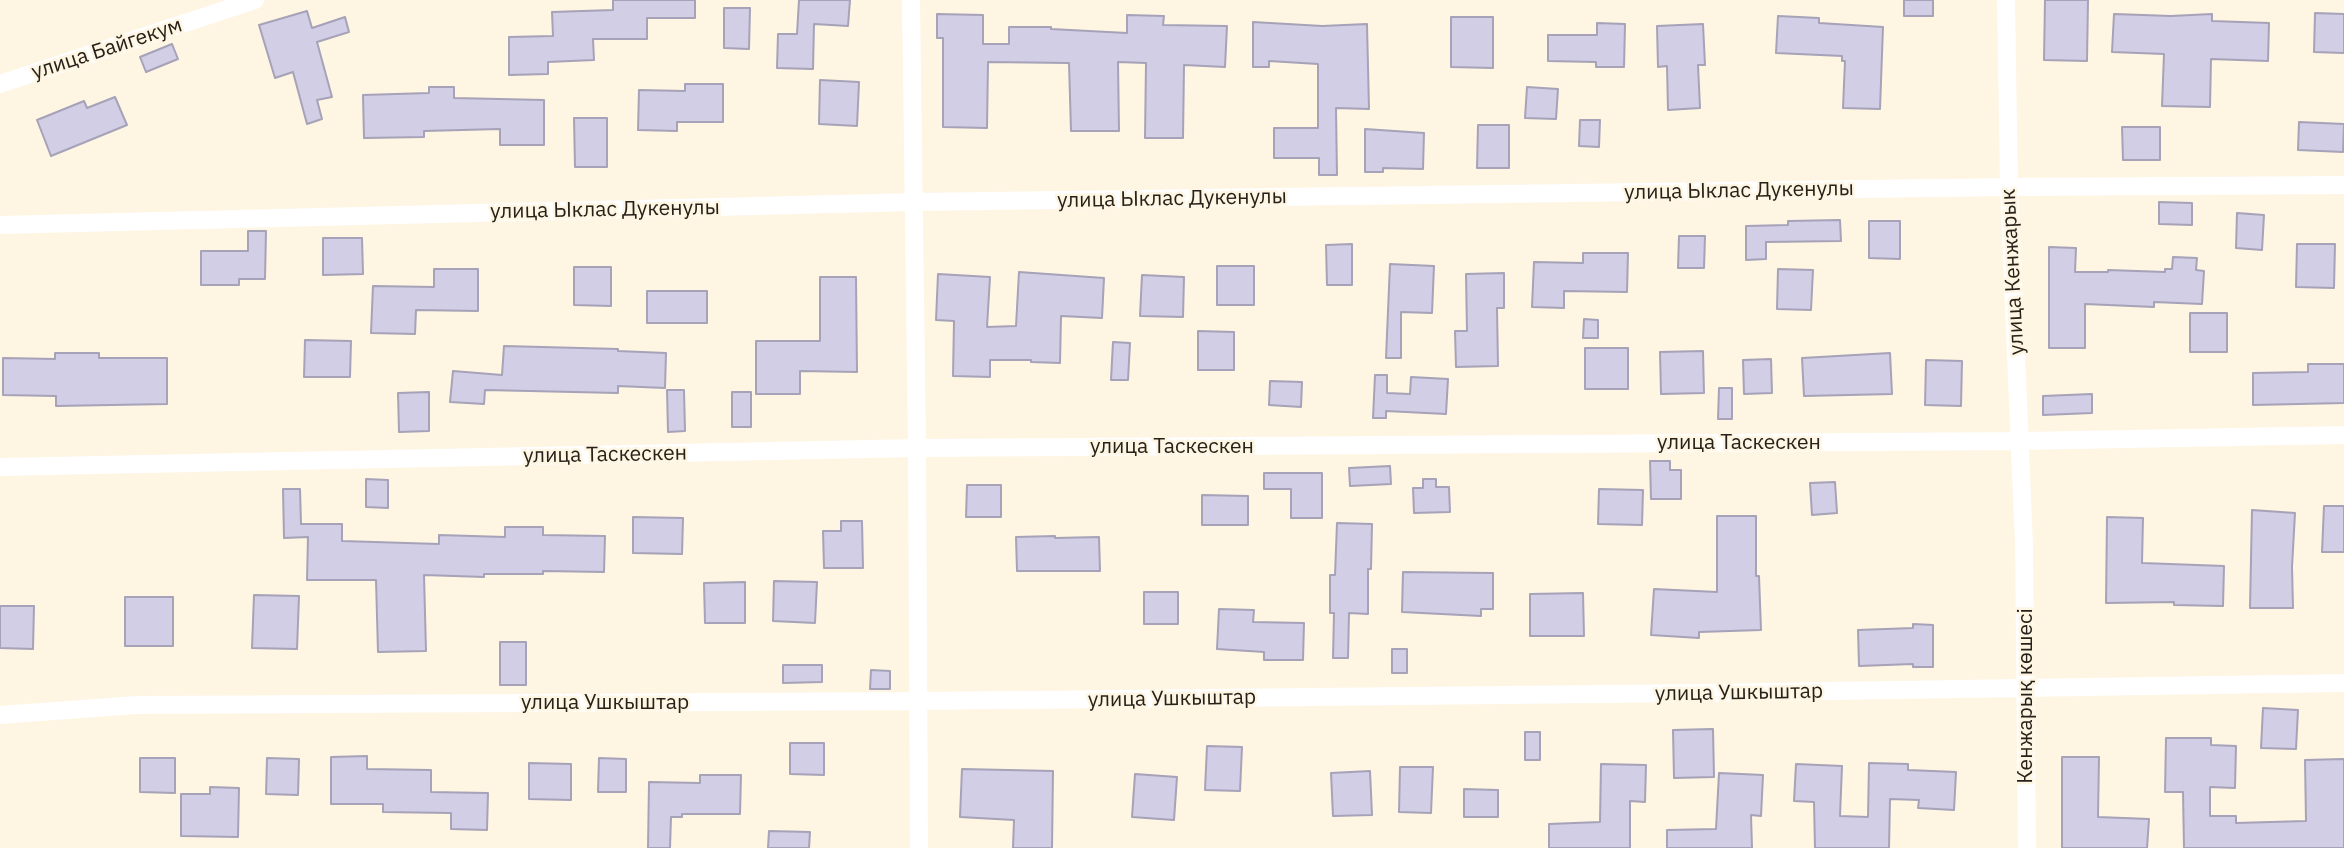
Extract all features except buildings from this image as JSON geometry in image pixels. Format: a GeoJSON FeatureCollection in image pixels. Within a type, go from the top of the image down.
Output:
{"type":"FeatureCollection","features":[{"type":"Feature","properties":{"kind":"street","name":"улица Байгекум"},"geometry":{"type":"LineString","coordinates":[[0,85],[255,0]]}},
{"type":"Feature","properties":{"kind":"street"},"geometry":{"type":"LineString","coordinates":[[911,0],[919,848]]}},
{"type":"Feature","properties":{"kind":"street","name":"улица Кенжарык"},"geometry":{"type":"LineString","coordinates":[[2006,0],[2009,187],[2024,544]]}},
{"type":"Feature","properties":{"kind":"street","name":"улица Ыклас Дукенулы"},"geometry":{"type":"LineString","coordinates":[[0,225],[914,202],[2009,187],[2344,186]]}},
{"type":"Feature","properties":{"kind":"street","name":"улица Таскескен"},"geometry":{"type":"LineString","coordinates":[[0,467],[917,448],[2021,441],[2344,435]]}},
{"type":"Feature","properties":{"kind":"street","name":"Кенжарық көшесі"},"geometry":{"type":"LineString","coordinates":[[2024,544],[2027,848]]}},
{"type":"Feature","properties":{"kind":"street","name":"улица Ушкыштар"},"geometry":{"type":"LineString","coordinates":[[0,715],[136,705],[918,701],[2344,683]]}}]}
